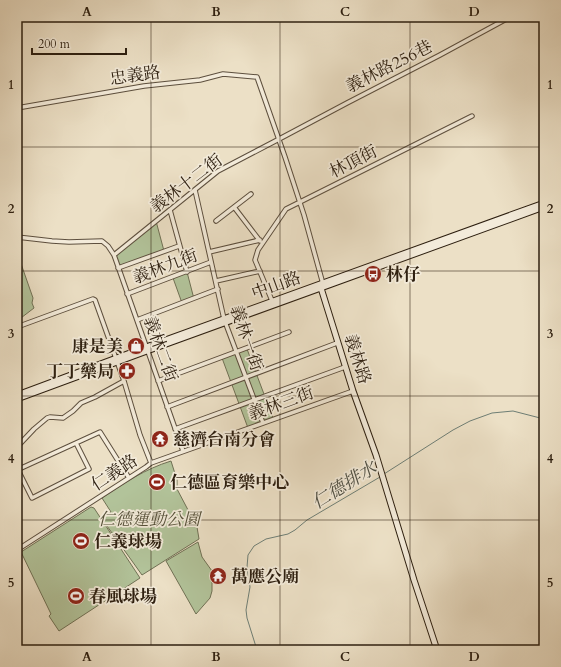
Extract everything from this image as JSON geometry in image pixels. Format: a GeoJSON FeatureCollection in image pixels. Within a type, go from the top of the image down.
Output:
{"type":"FeatureCollection","features":[{"type":"Feature","properties":{"kind":"main road","name":"中山路"},"geometry":{"type":"LineString","coordinates":[[322,286],[544,203]]}},
{"type":"Feature","properties":{"kind":"main road","name":"中山路"},"geometry":{"type":"LineString","coordinates":[[17,395],[544,207]]}},
{"type":"Feature","properties":{"kind":"main road","name":"義林路"},"geometry":{"type":"LineString","coordinates":[[322,286],[345,367],[376,455],[437,650]]}},
{"type":"Feature","properties":{"kind":"main road","name":"中山路"},"geometry":{"type":"LineString","coordinates":[[17,399],[116,360]]}},
{"type":"Feature","properties":{"kind":"street","name":"義林路256巷"},"geometry":{"type":"LineString","coordinates":[[279,139],[510,17]]}},
{"type":"Feature","properties":{"kind":"street","name":"忠義路"},"geometry":{"type":"LineString","coordinates":[[17,108],[144,86],[200,80],[224,74],[257,77]]}},
{"type":"Feature","properties":{"kind":"street","name":"義林路"},"geometry":{"type":"LineString","coordinates":[[257,77],[299,202],[322,286]]}},
{"type":"Feature","properties":{"kind":"street","name":"林頂街"},"geometry":{"type":"LineString","coordinates":[[273,303],[255,260],[261,245],[286,210],[299,202],[472,116]]}},
{"type":"Feature","properties":{"kind":"street","name":"義林十二街"},"geometry":{"type":"LineString","coordinates":[[114,256],[218,171],[279,139]]}},
{"type":"Feature","properties":{"kind":"street","name":"義林一街"},"geometry":{"type":"LineString","coordinates":[[195,190],[225,320],[264,423]]}},
{"type":"Feature","properties":{"kind":"street"},"geometry":{"type":"LineString","coordinates":[[216,221],[251,194]]}},
{"type":"Feature","properties":{"kind":"street","name":"林頂街"},"geometry":{"type":"LineString","coordinates":[[234,207],[260,240],[261,245]]}},
{"type":"Feature","properties":{"kind":"street"},"geometry":{"type":"LineString","coordinates":[[170,210],[187,272]]}},
{"type":"Feature","properties":{"kind":"street"},"geometry":{"type":"LineString","coordinates":[[17,237],[58,242],[102,241],[108,246],[114,256]]}},
{"type":"Feature","properties":{"kind":"street"},"geometry":{"type":"LineString","coordinates":[[209,252],[260,240]]}},
{"type":"Feature","properties":{"kind":"street"},"geometry":{"type":"LineString","coordinates":[[118,268],[179,246]]}},
{"type":"Feature","properties":{"kind":"street","name":"義林二街"},"geometry":{"type":"LineString","coordinates":[[114,256],[183,452]]}},
{"type":"Feature","properties":{"kind":"street","name":"義林九街"},"geometry":{"type":"LineString","coordinates":[[128,294],[211,262]]}},
{"type":"Feature","properties":{"kind":"street"},"geometry":{"type":"LineString","coordinates":[[216,281],[260,271]]}},
{"type":"Feature","properties":{"kind":"street"},"geometry":{"type":"LineString","coordinates":[[137,320],[218,289]]}},
{"type":"Feature","properties":{"kind":"street","name":"仁義路"},"geometry":{"type":"LineString","coordinates":[[17,327],[93,299],[95,300],[124,381],[140,435],[151,463],[17,549]]}},
{"type":"Feature","properties":{"kind":"street"},"geometry":{"type":"LineString","coordinates":[[158,381],[289,332]]}},
{"type":"Feature","properties":{"kind":"street"},"geometry":{"type":"LineString","coordinates":[[167,406],[338,343]]}},
{"type":"Feature","properties":{"kind":"street"},"geometry":{"type":"LineString","coordinates":[[175,429],[345,367]]}},
{"type":"Feature","properties":{"kind":"street"},"geometry":{"type":"LineString","coordinates":[[17,447],[46,418],[63,418],[74,411],[81,403],[124,381]]}},
{"type":"Feature","properties":{"kind":"street","name":"義林三街"},"geometry":{"type":"LineString","coordinates":[[151,463],[353,391]]}},
{"type":"Feature","properties":{"kind":"street"},"geometry":{"type":"LineString","coordinates":[[76,443],[89,469],[32,498],[18,470],[76,443],[100,432],[129,478]]}},
{"type":"Feature","properties":{"kind":"green space"},"geometry":{"type":"Polygon","coordinates":[[[156,221],[164,251],[118,268],[114,255],[156,221]]]}},
{"type":"Feature","properties":{"kind":"green space"},"geometry":{"type":"Polygon","coordinates":[[[17,258],[19,258],[33,298],[32,303],[34,308],[17,321],[17,258]]]}},
{"type":"Feature","properties":{"kind":"green space"},"geometry":{"type":"Polygon","coordinates":[[[187,272],[194,299],[182,303],[173,278],[187,272]]]}},
{"type":"Feature","properties":{"kind":"green space"},"geometry":{"type":"Polygon","coordinates":[[[247,349],[273,418],[248,428],[222,358],[247,349]]]}},
{"type":"Feature","properties":{"kind":"green space","name":"仁德運動公園"},"geometry":{"type":"Polygon","coordinates":[[[171,461],[177,480],[177,489],[197,527],[199,539],[142,575],[102,519],[111,512],[102,498],[144,472],[171,461]]]}},
{"type":"Feature","properties":{"kind":"green space"},"geometry":{"type":"Polygon","coordinates":[[[91,507],[94,508],[140,578],[59,631],[49,616],[51,614],[21,552],[91,507]]]}},
{"type":"Feature","properties":{"kind":"green space"},"geometry":{"type":"Polygon","coordinates":[[[198,542],[202,557],[212,571],[212,591],[210,598],[196,614],[166,561],[198,542]]]}},
{"type":"Feature","properties":{"kind":"waterway","name":"仁德排水"},"geometry":{"type":"LineString","coordinates":[[384,474],[453,430],[470,421],[492,413],[513,411],[544,419]]}},
{"type":"Feature","properties":{"kind":"waterway","name":"仁德排水"},"geometry":{"type":"LineString","coordinates":[[257,650],[246,610],[250,587],[247,567],[248,555],[254,546],[266,539],[288,534],[307,520],[380,477]]}},
{"type":"Feature","properties":{"kind":"place","name":"林仔"},"geometry":{"type":"Point","coordinates":[373,274]}},
{"type":"Feature","properties":{"kind":"place","name":"康是美"},"geometry":{"type":"Point","coordinates":[136,346]}},
{"type":"Feature","properties":{"kind":"place","name":"丁丁藥局"},"geometry":{"type":"Point","coordinates":[127,371]}},
{"type":"Feature","properties":{"kind":"place","name":"慈濟台南分會"},"geometry":{"type":"Point","coordinates":[160,439]}},
{"type":"Feature","properties":{"kind":"place","name":"仁德區育樂中心"},"geometry":{"type":"Point","coordinates":[157,482]}},
{"type":"Feature","properties":{"kind":"place","name":"仁義球場"},"geometry":{"type":"Point","coordinates":[81,541]}},
{"type":"Feature","properties":{"kind":"place","name":"萬應公廟"},"geometry":{"type":"Point","coordinates":[218,576]}},
{"type":"Feature","properties":{"kind":"place","name":"春風球場"},"geometry":{"type":"Point","coordinates":[76,596]}}]}
